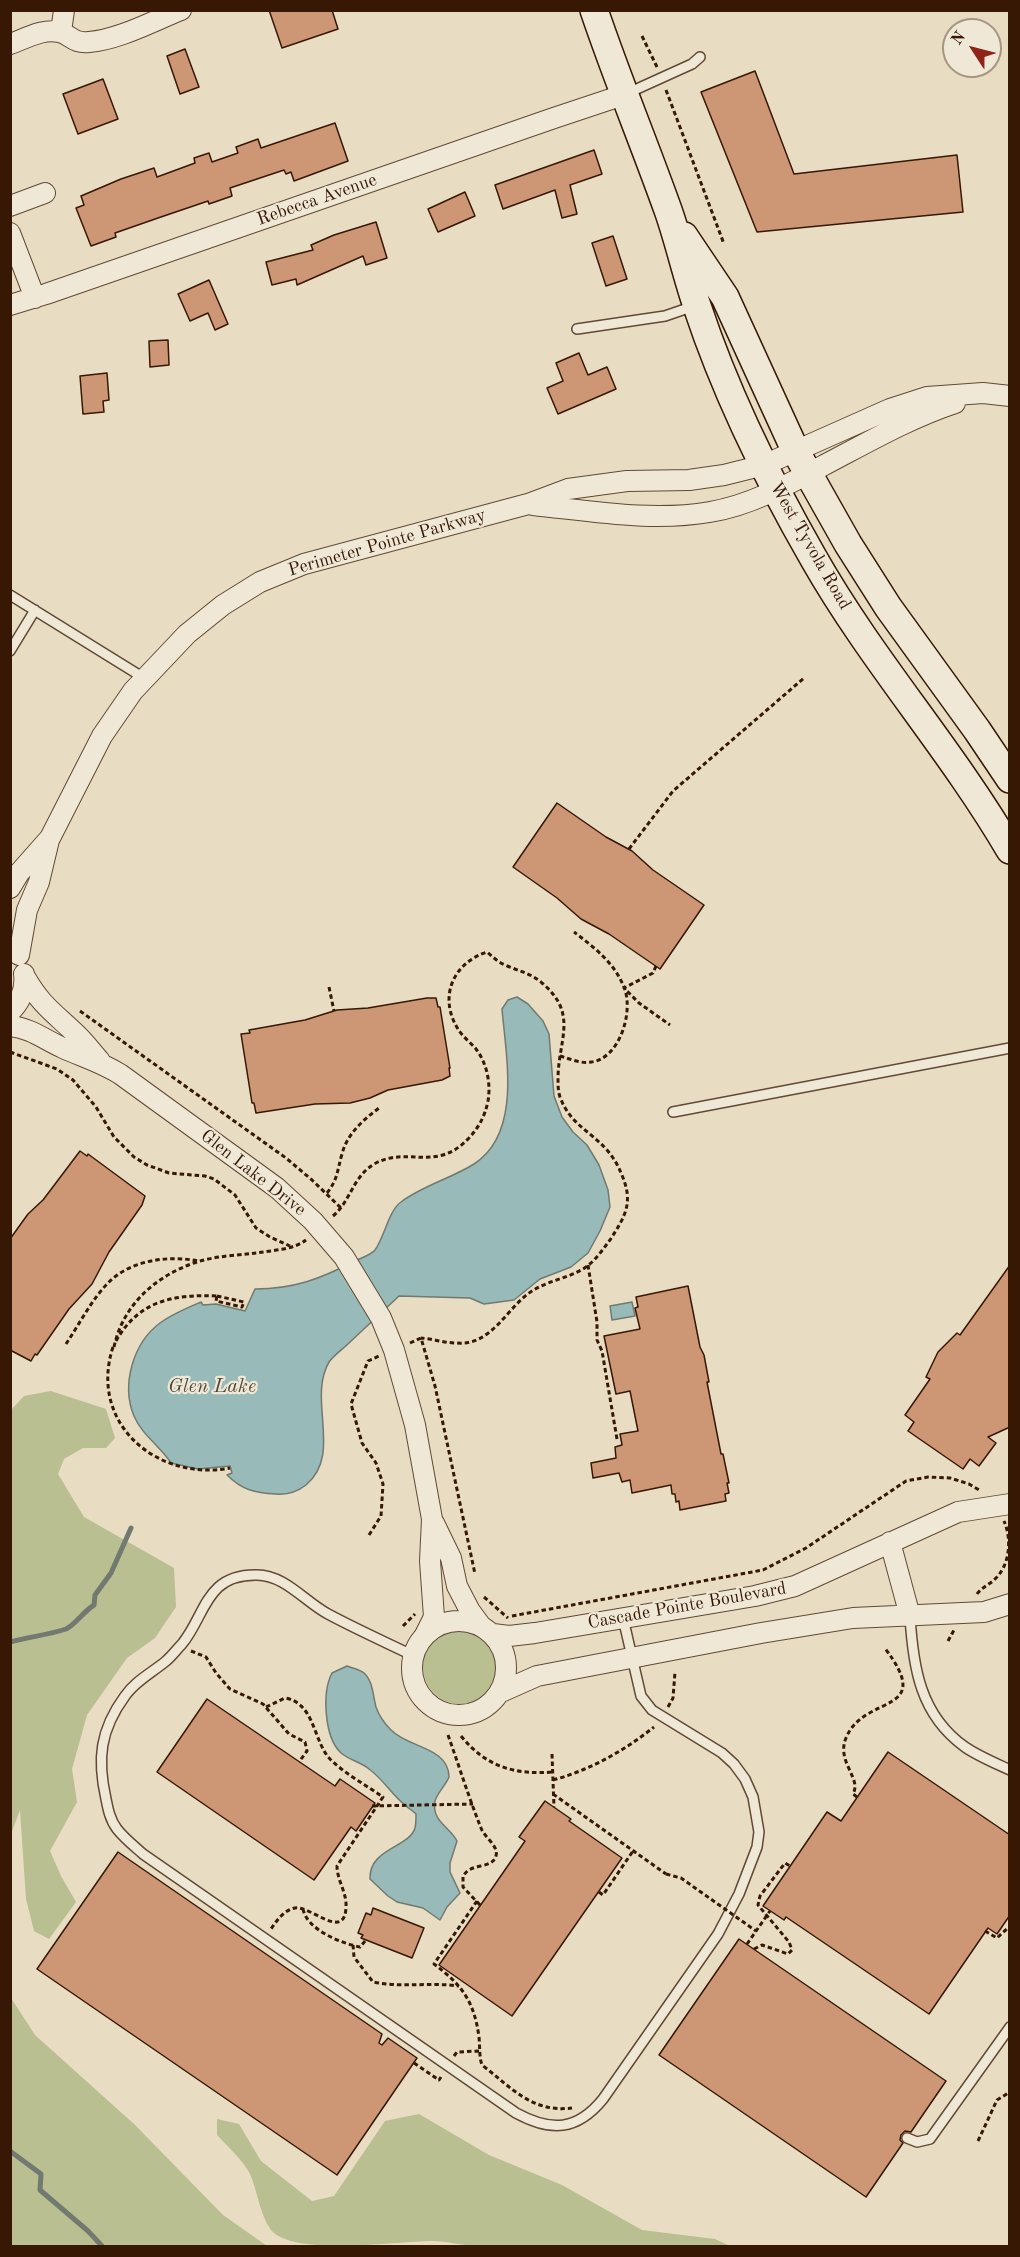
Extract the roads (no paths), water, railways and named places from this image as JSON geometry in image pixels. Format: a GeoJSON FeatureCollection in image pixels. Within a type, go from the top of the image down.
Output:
{"type":"FeatureCollection","features":[{"type":"Feature","properties":{"kind":"main road","name":"West Tyvola Road"},"geometry":{"type":"LineString","coordinates":[[594,10],[623,95],[669,212],[697,306],[724,378],[764,465],[815,560],[856,627],[948,754],[1010,850]]}},
{"type":"Feature","properties":{"kind":"main road","name":"West Tyvola Road"},"geometry":{"type":"LineString","coordinates":[[669,212],[725,297],[795,450],[888,608],[1010,779]]}},
{"type":"Feature","properties":{"kind":"street"},"geometry":{"type":"LineString","coordinates":[[61,32],[64,10]]}},
{"type":"Feature","properties":{"kind":"street"},"geometry":{"type":"LineString","coordinates":[[10,44],[43,32],[61,32],[72,40],[78,41],[101,41],[181,10]]}},
{"type":"Feature","properties":{"kind":"street","name":"Rebecca Avenue"},"geometry":{"type":"LineString","coordinates":[[10,304],[35,298],[623,95]]}},
{"type":"Feature","properties":{"kind":"street"},"geometry":{"type":"LineString","coordinates":[[10,206],[45,193]]}},
{"type":"Feature","properties":{"kind":"street"},"geometry":{"type":"LineString","coordinates":[[10,232],[35,298]]}},
{"type":"Feature","properties":{"kind":"street","name":"Perimeter Pointe Parkway"},"geometry":{"type":"LineString","coordinates":[[528,504],[644,515],[686,515],[736,506],[777,490],[902,423],[983,393]]}},
{"type":"Feature","properties":{"kind":"street","name":"Perimeter Pointe Parkway"},"geometry":{"type":"LineString","coordinates":[[15,950],[27,910],[39,882],[50,838],[102,736],[144,678],[187,634],[223,605],[260,582],[304,564],[528,504],[567,489],[627,481],[689,480],[724,475],[764,465],[890,409],[927,397],[983,393],[1010,396]]}},
{"type":"Feature","properties":{"kind":"street","name":"Perimeter Pointe Parkway"},"geometry":{"type":"LineString","coordinates":[[10,888],[19,873],[50,838]]}},
{"type":"Feature","properties":{"kind":"street","name":"Glen Lake Drive"},"geometry":{"type":"LineString","coordinates":[[15,950],[35,996],[75,1033],[102,1063],[268,1181],[321,1229],[344,1257],[363,1287],[389,1334],[415,1425],[432,1519],[430,1561],[434,1617],[425,1635]]}},
{"type":"Feature","properties":{"kind":"street"},"geometry":{"type":"LineString","coordinates":[[10,1012],[23,992],[25,977]]}},
{"type":"Feature","properties":{"kind":"street","name":"Glen Lake Drive"},"geometry":{"type":"LineString","coordinates":[[10,1026],[38,1034],[62,1048],[102,1063]]}},
{"type":"Feature","properties":{"kind":"street","name":"Cascade Pointe Boulevard"},"geometry":{"type":"LineString","coordinates":[[487,1630],[509,1636],[535,1633],[755,1596],[795,1586],[958,1512],[1010,1504]]}},
{"type":"Feature","properties":{"kind":"street","name":"Glen Lake Drive"},"geometry":{"type":"LineString","coordinates":[[432,1519],[451,1558],[457,1586],[470,1611],[487,1630]]}},
{"type":"Feature","properties":{"kind":"street"},"geometry":{"type":"LineString","coordinates":[[890,1542],[910,1616]]}},
{"type":"Feature","properties":{"kind":"street"},"geometry":{"type":"LineString","coordinates":[[501,1692],[537,1676],[853,1618],[984,1612],[1010,1604]]}},
{"type":"Feature","properties":{"kind":"street"},"geometry":{"type":"LineString","coordinates":[[452,1621],[466,1621],[487,1630],[502,1646],[506,1660],[506,1677],[501,1692],[490,1705],[476,1713],[459,1716],[443,1713],[429,1705],[418,1692],[412,1676],[414,1656],[425,1635],[437,1626],[452,1621]]}},
{"type":"Feature","properties":{"kind":"lane"},"geometry":{"type":"LineString","coordinates":[[623,95],[692,64],[700,57]]}},
{"type":"Feature","properties":{"kind":"lane"},"geometry":{"type":"LineString","coordinates":[[577,329],[665,316],[697,306]]}},
{"type":"Feature","properties":{"kind":"lane"},"geometry":{"type":"LineString","coordinates":[[10,595],[144,678]]}},
{"type":"Feature","properties":{"kind":"lane"},"geometry":{"type":"LineString","coordinates":[[10,651],[35,610]]}},
{"type":"Feature","properties":{"kind":"lane"},"geometry":{"type":"LineString","coordinates":[[673,1112],[1010,1048]]}},
{"type":"Feature","properties":{"kind":"lane"},"geometry":{"type":"LineString","coordinates":[[414,1656],[328,1614],[269,1576],[246,1576],[223,1584],[212,1594],[178,1647],[167,1660],[147,1674],[126,1694],[111,1718],[100,1756],[100,1774],[110,1815],[116,1828],[143,1854],[521,2116],[554,2126],[574,2123],[592,2112],[718,1934],[739,1894],[757,1847],[757,1813],[745,1779],[723,1753],[662,1717],[652,1710],[640,1696],[623,1618]]}},
{"type":"Feature","properties":{"kind":"lane"},"geometry":{"type":"LineString","coordinates":[[910,1616],[915,1663],[922,1693],[930,1711],[966,1748],[1010,1770]]}},
{"type":"Feature","properties":{"kind":"lane"},"geometry":{"type":"LineString","coordinates":[[907,2138],[917,2142],[930,2139],[1010,2027]]}},
{"type":"Feature","properties":{"kind":"water","name":"Glen Lake"},"geometry":{"type":"Polygon","coordinates":[[[517,997],[528,1004],[543,1021],[549,1034],[554,1096],[562,1117],[587,1145],[599,1165],[608,1190],[610,1207],[588,1253],[571,1267],[540,1279],[514,1300],[484,1304],[470,1298],[399,1296],[329,1362],[323,1377],[321,1393],[324,1442],[322,1458],[317,1472],[299,1490],[280,1494],[255,1492],[238,1484],[227,1475],[232,1473],[230,1466],[198,1469],[171,1463],[137,1423],[130,1404],[129,1378],[132,1365],[136,1353],[151,1331],[180,1311],[201,1302],[203,1305],[216,1304],[245,1311],[255,1289],[269,1289],[306,1282],[368,1255],[375,1250],[393,1211],[401,1202],[418,1191],[474,1164],[489,1150],[499,1133],[505,1114],[508,1071],[502,1009],[508,1000],[517,997]]]}},
{"type":"Feature","properties":{"kind":"water"},"geometry":{"type":"Polygon","coordinates":[[[632,1302],[635,1316],[612,1320],[610,1306],[632,1302]]]}},
{"type":"Feature","properties":{"kind":"water"},"geometry":{"type":"Polygon","coordinates":[[[347,1666],[360,1670],[367,1676],[377,1710],[391,1730],[407,1741],[435,1754],[447,1767],[449,1777],[436,1798],[435,1808],[438,1819],[457,1841],[450,1863],[450,1872],[460,1893],[447,1907],[440,1920],[423,1908],[397,1902],[370,1879],[371,1869],[376,1861],[411,1835],[415,1828],[416,1814],[400,1801],[374,1773],[341,1753],[335,1746],[326,1714],[327,1691],[332,1673],[347,1666]]]}},
{"type":"Feature","properties":{"kind":"waterway"},"geometry":{"type":"LineString","coordinates":[[10,1642],[66,1629],[94,1605],[95,1595],[111,1573],[131,1528]]}},
{"type":"Feature","properties":{"kind":"waterway"},"geometry":{"type":"LineString","coordinates":[[10,2151],[41,2174],[40,2190],[102,2246]]}}]}
